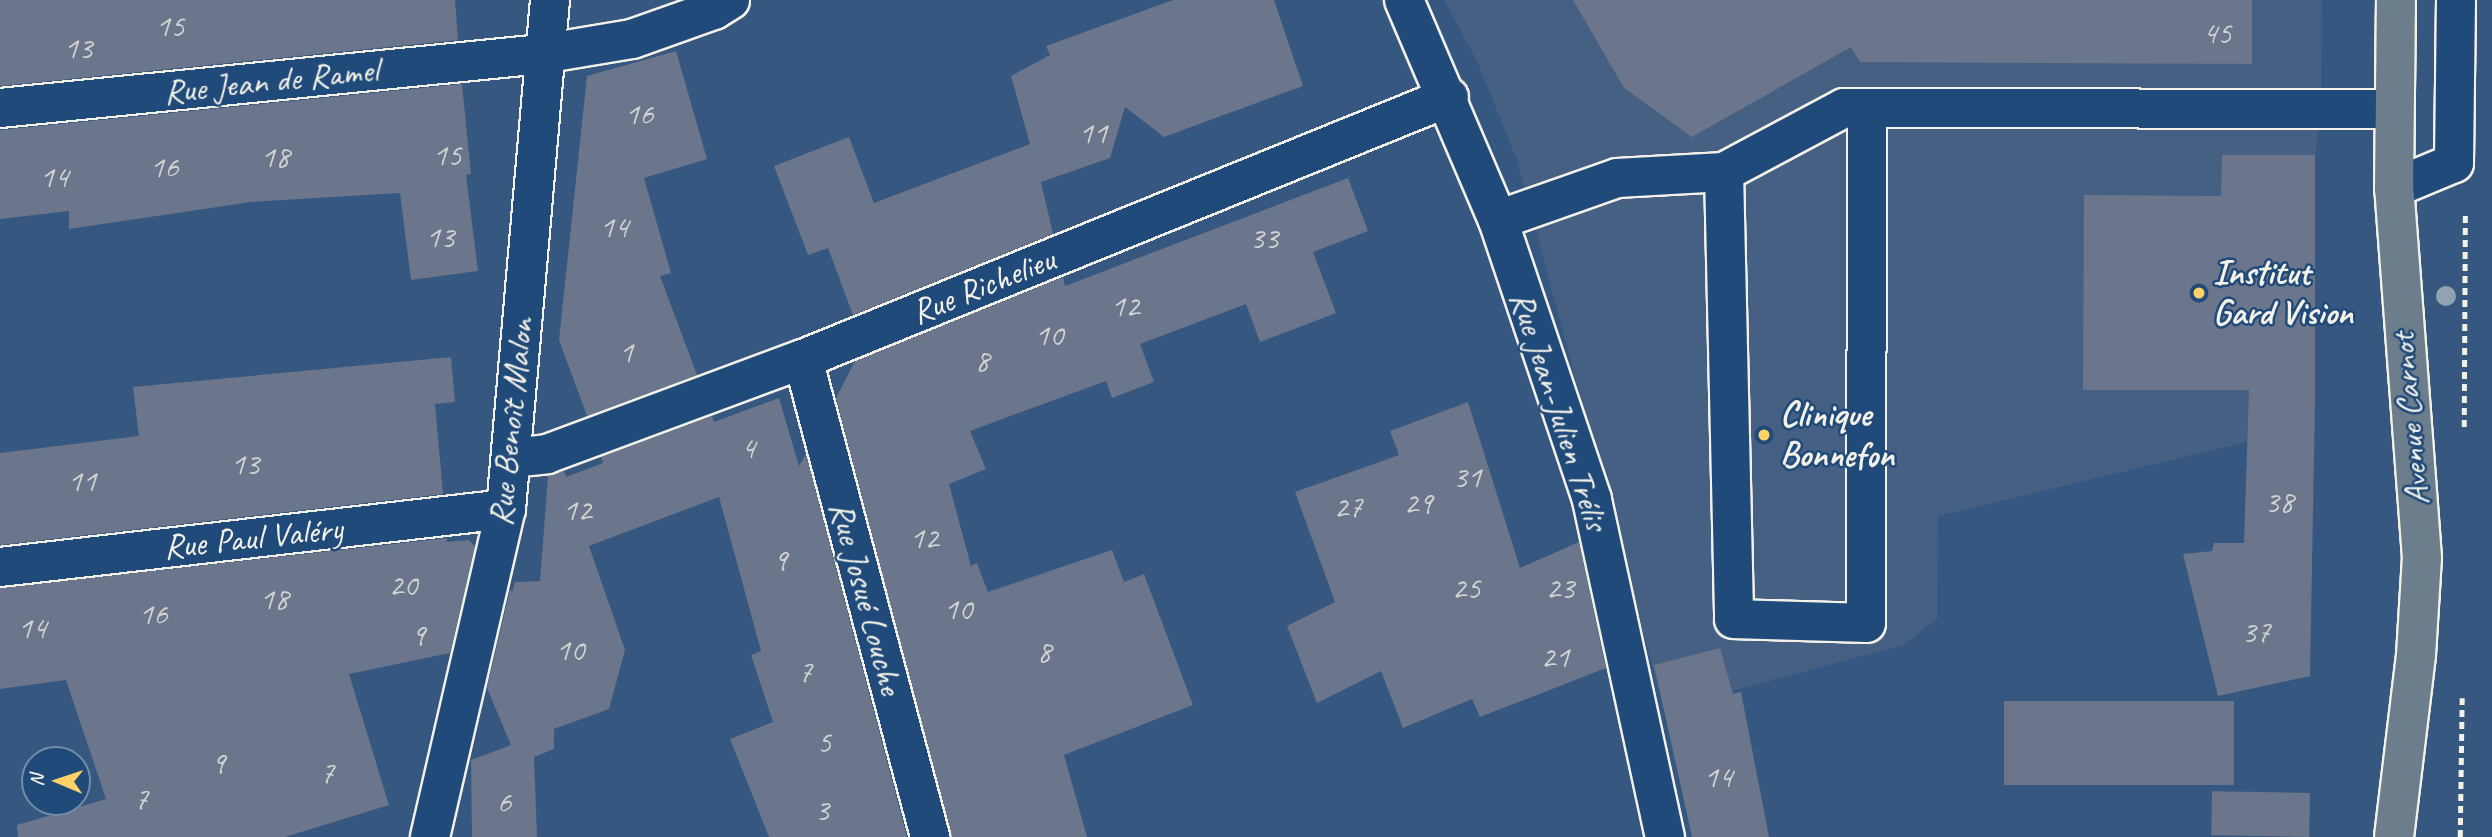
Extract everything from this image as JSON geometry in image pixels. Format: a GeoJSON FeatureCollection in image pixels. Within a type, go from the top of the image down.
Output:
{"type":"FeatureCollection","features":[{"type":"Feature","properties":{"kind":"main road","name":"Avenue Carnot"},"geometry":{"type":"LineString","coordinates":[[2394,837],[2416,655],[2422,558],[2393,188],[2396,0]]}},
{"type":"Feature","properties":{"kind":"street","name":"Rue Benoît Malon"},"geometry":{"type":"LineString","coordinates":[[423,835],[506,509],[542,54],[550,0]]}},
{"type":"Feature","properties":{"kind":"street","name":"Rue Jean de Ramel"},"geometry":{"type":"LineString","coordinates":[[0,108],[542,54],[632,39],[714,10],[730,0]]}},
{"type":"Feature","properties":{"kind":"street","name":"Rue Jean-Julien Trélis"},"geometry":{"type":"LineString","coordinates":[[1404,0],[1449,97],[1498,220],[1592,500],[1665,837]]}},
{"type":"Feature","properties":{"kind":"street"},"geometry":{"type":"LineString","coordinates":[[2393,188],[2454,163],[2456,0]]}},
{"type":"Feature","properties":{"kind":"street","name":"Rue Richelieu"},"geometry":{"type":"LineString","coordinates":[[511,458],[547,454],[803,359],[1449,97]]}},
{"type":"Feature","properties":{"kind":"street"},"geometry":{"type":"LineString","coordinates":[[1498,220],[1618,178],[1724,172],[1843,108],[2395,109]]}},
{"type":"Feature","properties":{"kind":"street"},"geometry":{"type":"LineString","coordinates":[[1724,172],[1734,619],[1866,623],[1867,108]]}},
{"type":"Feature","properties":{"kind":"street","name":"Rue Josué Louche"},"geometry":{"type":"LineString","coordinates":[[803,359],[930,837]]}},
{"type":"Feature","properties":{"kind":"street","name":"Rue Paul Valéry"},"geometry":{"type":"LineString","coordinates":[[0,567],[506,509]]}},
{"type":"Feature","properties":{"kind":"shaded area","name":"Clinique Bonnefon"},"geometry":{"type":"Polygon","coordinates":[[[1444,0],[2322,0],[2321,107],[2315,155],[2315,390],[2309,433],[2280,434],[1938,516],[1937,618],[1904,645],[1664,709],[1517,160],[1477,61],[1444,0]]]}},
{"type":"Feature","properties":{"kind":"building"},"geometry":{"type":"Polygon","coordinates":[[[0,0],[455,0],[458,40],[0,86],[0,0]]]}},
{"type":"Feature","properties":{"kind":"building"},"geometry":{"type":"Polygon","coordinates":[[[1173,0],[1274,0],[1303,86],[1164,137],[1125,107],[1110,158],[1041,182],[1053,234],[853,315],[828,248],[808,255],[774,166],[849,137],[874,203],[1030,144],[1011,76],[1050,55],[1046,46],[1173,0]]]}},
{"type":"Feature","properties":{"kind":"building"},"geometry":{"type":"Polygon","coordinates":[[[1573,0],[2252,0],[2252,64],[1860,62],[1851,47],[1692,137],[1624,88],[1573,0]]]}},
{"type":"Feature","properties":{"kind":"building"},"geometry":{"type":"Polygon","coordinates":[[[676,51],[707,159],[644,178],[671,273],[660,276],[697,375],[587,416],[559,340],[587,76],[676,51]]]}},
{"type":"Feature","properties":{"kind":"building"},"geometry":{"type":"Polygon","coordinates":[[[462,84],[471,174],[466,175],[478,271],[411,280],[400,193],[251,202],[69,229],[69,211],[0,219],[0,130],[462,84]]]}},
{"type":"Feature","properties":{"kind":"building","name":"Institut Gard Vision"},"geometry":{"type":"Polygon","coordinates":[[[2222,155],[2315,155],[2315,401],[2310,676],[2218,696],[2183,554],[2212,551],[2214,543],[2244,543],[2249,390],[2083,390],[2084,195],[2221,196],[2222,155]]]}},
{"type":"Feature","properties":{"kind":"building"},"geometry":{"type":"Polygon","coordinates":[[[1348,178],[1368,231],[1313,252],[1336,313],[1260,342],[1246,304],[1140,344],[1154,382],[1112,398],[1106,381],[970,431],[986,469],[949,484],[971,566],[977,563],[988,592],[1112,550],[1124,582],[1144,574],[1193,705],[1064,755],[1087,837],[951,837],[836,398],[855,361],[1063,277],[1065,286],[1348,178]]]}},
{"type":"Feature","properties":{"kind":"building"},"geometry":{"type":"Polygon","coordinates":[[[451,357],[455,402],[435,404],[443,494],[0,545],[0,453],[139,436],[133,387],[451,357]]]}},
{"type":"Feature","properties":{"kind":"building"},"geometry":{"type":"Polygon","coordinates":[[[779,398],[799,466],[806,454],[907,837],[769,837],[730,739],[773,722],[751,655],[761,651],[719,497],[589,546],[625,650],[609,709],[554,729],[554,749],[534,757],[537,837],[472,837],[471,760],[511,745],[487,688],[510,589],[512,592],[515,582],[540,581],[548,476],[564,471],[566,477],[603,463],[601,457],[712,416],[714,422],[779,398]]]}},
{"type":"Feature","properties":{"kind":"building"},"geometry":{"type":"Polygon","coordinates":[[[1468,402],[1520,568],[1579,542],[1606,668],[1480,717],[1472,699],[1403,728],[1381,671],[1317,703],[1287,626],[1335,602],[1295,492],[1399,455],[1390,431],[1468,402]]]}},
{"type":"Feature","properties":{"kind":"building"},"geometry":{"type":"Polygon","coordinates":[[[447,538],[447,542],[469,540],[475,547],[450,653],[349,674],[389,805],[285,837],[18,837],[17,825],[48,816],[91,816],[91,803],[106,799],[91,754],[91,746],[88,746],[66,680],[0,689],[0,588],[447,538]]]}},
{"type":"Feature","properties":{"kind":"building"},"geometry":{"type":"Polygon","coordinates":[[[1720,648],[1733,694],[1741,692],[1769,837],[1692,837],[1654,665],[1720,648]]]}},
{"type":"Feature","properties":{"kind":"building"},"geometry":{"type":"Polygon","coordinates":[[[2004,701],[2234,701],[2234,785],[2004,785],[2004,701]]]}},
{"type":"Feature","properties":{"kind":"building"},"geometry":{"type":"Polygon","coordinates":[[[2212,791],[2310,793],[2309,837],[2211,835],[2212,791]]]}},
{"type":"Feature","properties":{"kind":"place","name":"Institut Gard Vision"},"geometry":{"type":"Point","coordinates":[2199,293]}},
{"type":"Feature","properties":{"kind":"place","name":"Clinique Bonnefon"},"geometry":{"type":"Point","coordinates":[1764,435]}}]}
